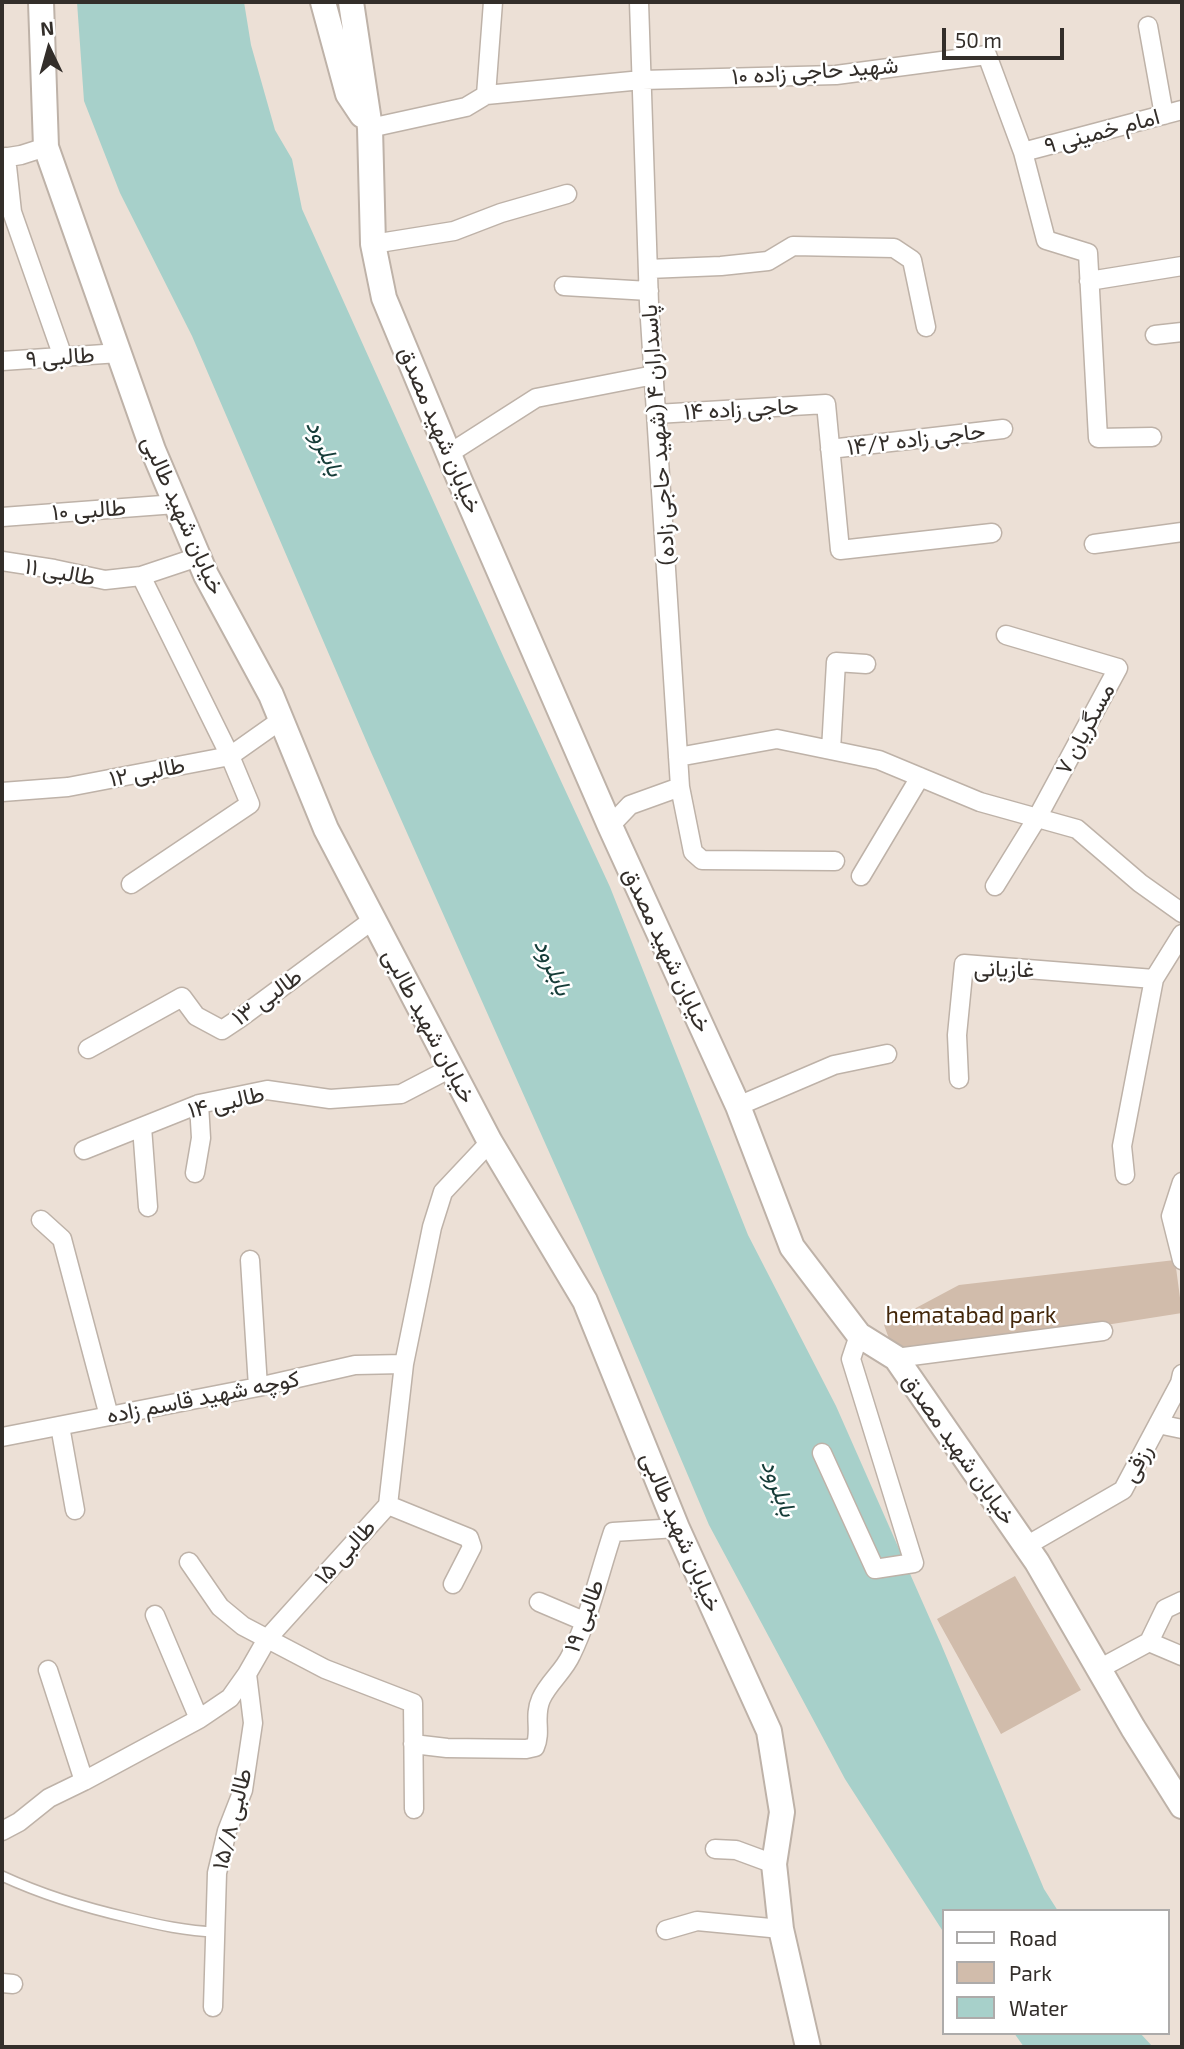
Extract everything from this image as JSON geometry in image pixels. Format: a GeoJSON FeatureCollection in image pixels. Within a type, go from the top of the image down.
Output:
{"type":"FeatureCollection","features":[{"type":"Feature","properties":{"kind":"street","name":"خیابان شهید طالبی"},"geometry":{"type":"LineString","coordinates":[[41,2],[46,147],[153,450],[198,557],[271,695],[326,829],[490,1142],[585,1301],[677,1528],[769,1731],[782,1812],[774,1864],[781,1929],[808,2047]]}},
{"type":"Feature","properties":{"kind":"street"},"geometry":{"type":"LineString","coordinates":[[323,2],[348,93],[370,128]]}},
{"type":"Feature","properties":{"kind":"street","name":"خیابان شهید مصدق"},"geometry":{"type":"LineString","coordinates":[[351,2],[370,128],[373,244],[384,298],[610,826],[738,1106],[792,1247],[859,1335],[896,1358],[1026,1546],[1182,1806]]}},
{"type":"Feature","properties":{"kind":"street"},"geometry":{"type":"LineString","coordinates":[[486,95],[493,2]]}},
{"type":"Feature","properties":{"kind":"street","name":"پاسداران ۴ (شهید حاجی زاده)"},"geometry":{"type":"LineString","coordinates":[[639,2],[656,414],[680,787],[693,852],[702,860],[835,861]]}},
{"type":"Feature","properties":{"kind":"street"},"geometry":{"type":"LineString","coordinates":[[1148,26],[1164,115]]}},
{"type":"Feature","properties":{"kind":"street","name":"شهید حاجی زاده ۱۰"},"geometry":{"type":"LineString","coordinates":[[370,128],[466,107],[486,95],[642,80],[836,75],[986,55],[1023,152]]}},
{"type":"Feature","properties":{"kind":"street","name":"امام خمینی ۹"},"geometry":{"type":"LineString","coordinates":[[1023,152],[1182,110]]}},
{"type":"Feature","properties":{"kind":"street"},"geometry":{"type":"LineString","coordinates":[[46,147],[4,158],[12,212],[63,357]]}},
{"type":"Feature","properties":{"kind":"street"},"geometry":{"type":"LineString","coordinates":[[1023,152],[1046,240],[1088,253],[1098,438],[1152,437]]}},
{"type":"Feature","properties":{"kind":"street"},"geometry":{"type":"LineString","coordinates":[[373,244],[454,230],[567,194]]}},
{"type":"Feature","properties":{"kind":"street"},"geometry":{"type":"LineString","coordinates":[[648,269],[768,261],[793,246],[894,248],[912,260],[926,327]]}},
{"type":"Feature","properties":{"kind":"street"},"geometry":{"type":"LineString","coordinates":[[1089,281],[1182,265]]}},
{"type":"Feature","properties":{"kind":"street"},"geometry":{"type":"LineString","coordinates":[[564,286],[649,291]]}},
{"type":"Feature","properties":{"kind":"street"},"geometry":{"type":"LineString","coordinates":[[1155,335],[1182,332]]}},
{"type":"Feature","properties":{"kind":"street","name":"طالبی ۹"},"geometry":{"type":"LineString","coordinates":[[2,361],[119,353]]}},
{"type":"Feature","properties":{"kind":"street"},"geometry":{"type":"LineString","coordinates":[[450,453],[536,398],[654,375]]}},
{"type":"Feature","properties":{"kind":"street","name":"حاجی زاده ۱۴"},"geometry":{"type":"LineString","coordinates":[[656,414],[826,404],[830,449]]}},
{"type":"Feature","properties":{"kind":"street","name":"حاجی زاده ۱۴/۲"},"geometry":{"type":"LineString","coordinates":[[830,449],[1003,429]]}},
{"type":"Feature","properties":{"kind":"street"},"geometry":{"type":"LineString","coordinates":[[830,449],[840,550],[992,534]]}},
{"type":"Feature","properties":{"kind":"street","name":"طالبی ۱۰"},"geometry":{"type":"LineString","coordinates":[[2,517],[176,504]]}},
{"type":"Feature","properties":{"kind":"street"},"geometry":{"type":"LineString","coordinates":[[1094,544],[1182,532]]}},
{"type":"Feature","properties":{"kind":"street","name":"طالبی ۱۱"},"geometry":{"type":"LineString","coordinates":[[2,561],[105,580],[141,576],[198,557]]}},
{"type":"Feature","properties":{"kind":"street"},"geometry":{"type":"LineString","coordinates":[[131,884],[250,804],[230,756],[141,576]]}},
{"type":"Feature","properties":{"kind":"street","name":"مسگریان ۷"},"geometry":{"type":"LineString","coordinates":[[1006,635],[1118,668],[1037,818]]}},
{"type":"Feature","properties":{"kind":"street"},"geometry":{"type":"LineString","coordinates":[[831,750],[836,662],[866,664]]}},
{"type":"Feature","properties":{"kind":"street","name":"طالبی ۱۲"},"geometry":{"type":"LineString","coordinates":[[2,792],[68,787],[230,756],[281,720]]}},
{"type":"Feature","properties":{"kind":"street"},"geometry":{"type":"LineString","coordinates":[[678,757],[777,739],[880,760],[981,802],[1077,829],[1140,883],[1182,913]]}},
{"type":"Feature","properties":{"kind":"street"},"geometry":{"type":"LineString","coordinates":[[861,876],[920,777]]}},
{"type":"Feature","properties":{"kind":"street"},"geometry":{"type":"LineString","coordinates":[[610,826],[630,805],[680,787]]}},
{"type":"Feature","properties":{"kind":"street"},"geometry":{"type":"LineString","coordinates":[[995,886],[1037,818]]}},
{"type":"Feature","properties":{"kind":"street","name":"طالبی ۱۳"},"geometry":{"type":"LineString","coordinates":[[88,1049],[183,997],[196,1016],[222,1030],[373,919]]}},
{"type":"Feature","properties":{"kind":"street"},"geometry":{"type":"LineString","coordinates":[[1125,1175],[1122,1146],[1154,979],[1182,934]]}},
{"type":"Feature","properties":{"kind":"street","name":"غازیانی"},"geometry":{"type":"LineString","coordinates":[[959,1079],[957,1035],[964,964],[1154,979]]}},
{"type":"Feature","properties":{"kind":"street"},"geometry":{"type":"LineString","coordinates":[[738,1106],[834,1065],[887,1054]]}},
{"type":"Feature","properties":{"kind":"street","name":"طالبی ۱۴"},"geometry":{"type":"LineString","coordinates":[[84,1150],[199,1104],[267,1090],[330,1099],[401,1094],[451,1068]]}},
{"type":"Feature","properties":{"kind":"street"},"geometry":{"type":"LineString","coordinates":[[195,1173],[201,1138],[199,1104]]}},
{"type":"Feature","properties":{"kind":"street"},"geometry":{"type":"LineString","coordinates":[[142,1127],[148,1207]]}},
{"type":"Feature","properties":{"kind":"street","name":"طالبی ۱۵"},"geometry":{"type":"LineString","coordinates":[[2,1831],[19,1822],[49,1798],[199,1719],[230,1698],[267,1639],[388,1506],[404,1364],[432,1227],[443,1192],[490,1142]]}},
{"type":"Feature","properties":{"kind":"street"},"geometry":{"type":"LineString","coordinates":[[1182,1182],[1171,1216],[1182,1260]]}},
{"type":"Feature","properties":{"kind":"street"},"geometry":{"type":"LineString","coordinates":[[41,1220],[62,1239],[109,1416]]}},
{"type":"Feature","properties":{"kind":"street"},"geometry":{"type":"LineString","coordinates":[[250,1260],[258,1387]]}},
{"type":"Feature","properties":{"kind":"street"},"geometry":{"type":"LineString","coordinates":[[896,1358],[1103,1331]]}},
{"type":"Feature","properties":{"kind":"street"},"geometry":{"type":"LineString","coordinates":[[822,1453],[875,1569],[914,1563],[851,1360],[859,1335]]}},
{"type":"Feature","properties":{"kind":"street","name":"کوچه شهید قاسم زاده"},"geometry":{"type":"LineString","coordinates":[[2,1437],[355,1366],[404,1364]]}},
{"type":"Feature","properties":{"kind":"street","name":"رزقی"},"geometry":{"type":"LineString","coordinates":[[1026,1546],[1123,1490],[1182,1374]]}},
{"type":"Feature","properties":{"kind":"street"},"geometry":{"type":"LineString","coordinates":[[1158,1424],[1182,1429]]}},
{"type":"Feature","properties":{"kind":"street"},"geometry":{"type":"LineString","coordinates":[[60,1426],[75,1510]]}},
{"type":"Feature","properties":{"kind":"street"},"geometry":{"type":"LineString","coordinates":[[388,1506],[469,1538],[472,1547],[453,1584]]}},
{"type":"Feature","properties":{"kind":"street","name":"طالبی ۱۹"},"geometry":{"type":"LineString","coordinates":[[413,1744],[447,1748],[526,1749],[535,1746],[539,1738],[536,1713],[542,1697],[569,1659],[586,1622],[613,1532],[677,1528]]}},
{"type":"Feature","properties":{"kind":"street"},"geometry":{"type":"LineString","coordinates":[[189,1562],[220,1607],[243,1626],[325,1668],[412,1703],[414,1809]]}},
{"type":"Feature","properties":{"kind":"street"},"geometry":{"type":"LineString","coordinates":[[1099,1669],[1149,1642],[1165,1609],[1182,1601]]}},
{"type":"Feature","properties":{"kind":"street"},"geometry":{"type":"LineString","coordinates":[[539,1602],[586,1622]]}},
{"type":"Feature","properties":{"kind":"street"},"geometry":{"type":"LineString","coordinates":[[155,1615],[199,1719]]}},
{"type":"Feature","properties":{"kind":"street"},"geometry":{"type":"LineString","coordinates":[[1149,1642],[1182,1656]]}},
{"type":"Feature","properties":{"kind":"street"},"geometry":{"type":"LineString","coordinates":[[48,1670],[84,1781]]}},
{"type":"Feature","properties":{"kind":"street","name":"طالبی ۱۵/۸"},"geometry":{"type":"LineString","coordinates":[[213,2007],[217,1874],[227,1831],[243,1790],[253,1723],[247,1674]]}},
{"type":"Feature","properties":{"kind":"street"},"geometry":{"type":"LineString","coordinates":[[715,1849],[736,1850],[774,1864]]}},
{"type":"Feature","properties":{"kind":"street"},"geometry":{"type":"LineString","coordinates":[[666,1930],[697,1921],[781,1929]]}},
{"type":"Feature","properties":{"kind":"lane"},"geometry":{"type":"LineString","coordinates":[[2,1876],[85,1908],[164,1926],[216,1932]]}},
{"type":"Feature","properties":{"kind":"green space","name":"hematabad park"},"geometry":{"type":"Polygon","coordinates":[[[1175,1260],[1182,1313],[896,1358],[884,1325],[959,1285],[1175,1260]]]}},
{"type":"Feature","properties":{"kind":"green space"},"geometry":{"type":"Polygon","coordinates":[[[1015,1576],[1081,1690],[1001,1734],[937,1619],[1015,1576]]]}},
{"type":"Feature","properties":{"kind":"water","name":"بابلرود"},"geometry":{"type":"Polygon","coordinates":[[[77,2],[244,2],[251,45],[275,130],[292,159],[302,209],[610,887],[748,1235],[836,1406],[941,1644],[1044,1889],[1057,1909],[942,1909],[942,1930],[845,1779],[709,1525],[582,1226],[371,752],[192,336],[120,193],[84,101],[77,2]]]}},
{"type":"Feature","properties":{"kind":"water"},"geometry":{"type":"Polygon","coordinates":[[[1015,2035],[1142,2035],[1153,2047],[1024,2047],[1015,2035]]]}}]}
